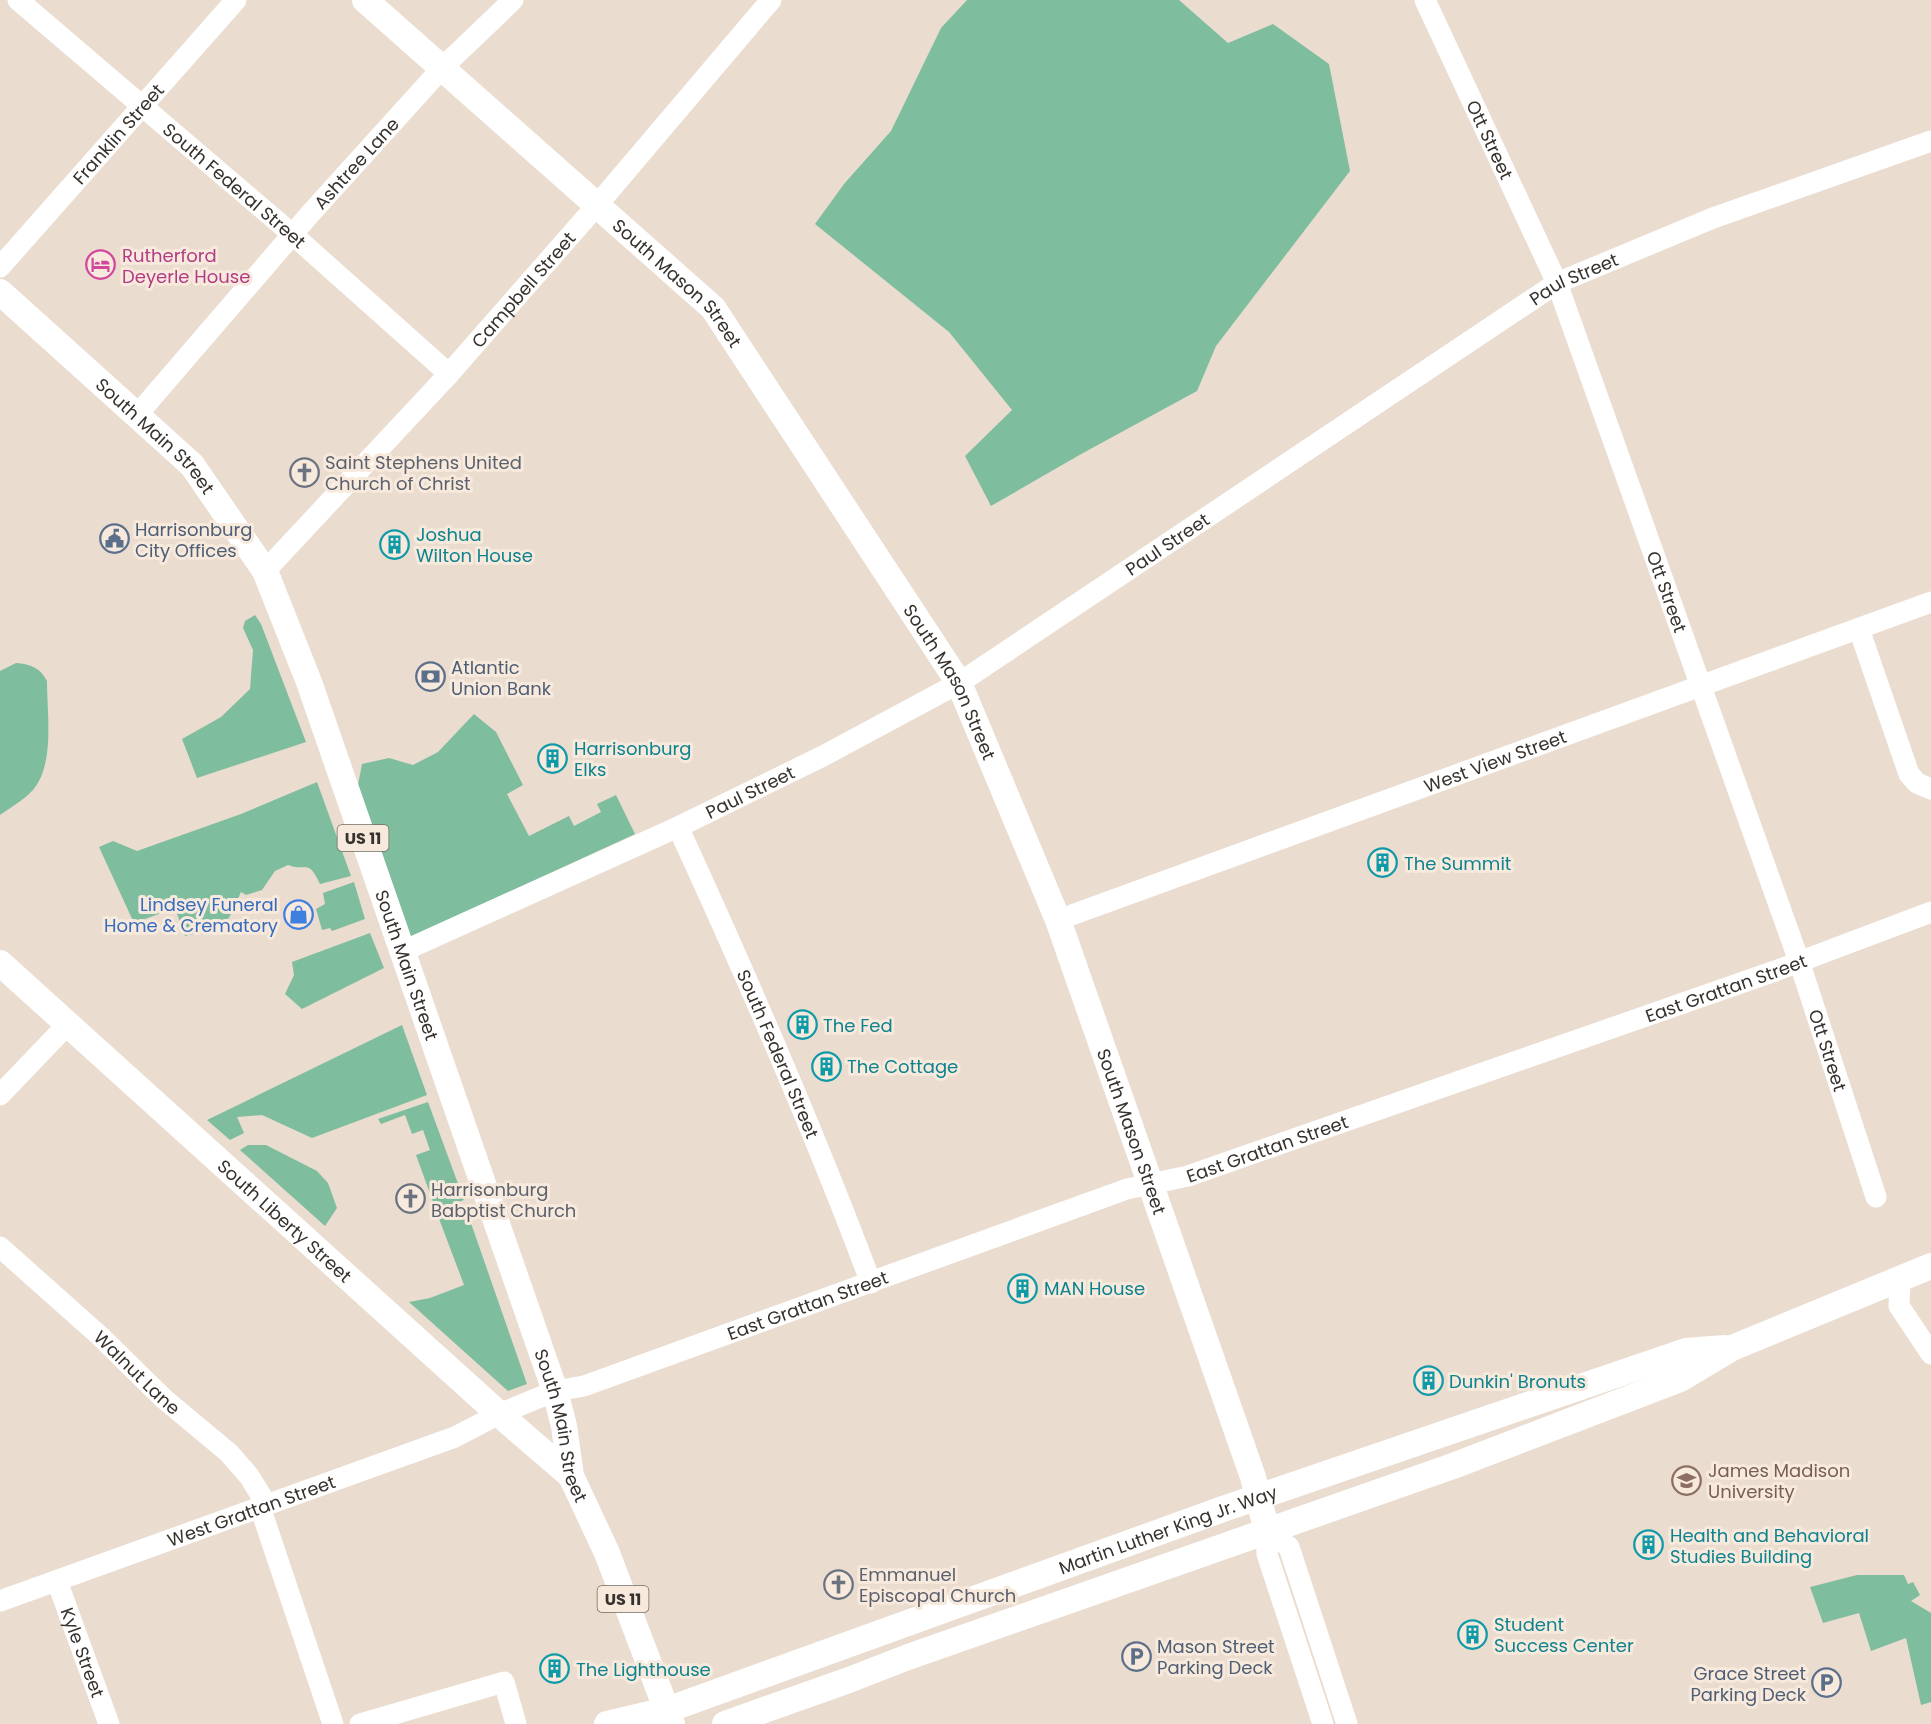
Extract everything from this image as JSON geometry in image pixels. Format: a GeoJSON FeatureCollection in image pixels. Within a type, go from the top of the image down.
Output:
{"type":"FeatureCollection","features":[{"type":"Feature","properties":{"kind":"main road","name":"South Mason Street"},"geometry":{"type":"LineString","coordinates":[[365,0],[713,308],[959,683],[1058,920],[1253,1477],[1267,1531]]}},
{"type":"Feature","properties":{"kind":"main road","name":"South Main Street"},"geometry":{"type":"LineString","coordinates":[[0,292],[192,465],[266,571],[309,682],[555,1391],[564,1426],[571,1476],[608,1553],[623,1600],[669,1717]]}},
{"type":"Feature","properties":{"kind":"main road","name":"South Liberty Street"},"geometry":{"type":"LineString","coordinates":[[0,963],[499,1414],[571,1476]]}},
{"type":"Feature","properties":{"kind":"main road","name":"Martin Luther King Jr. Way"},"geometry":{"type":"LineString","coordinates":[[725,1724],[915,1654],[1453,1466],[1680,1379],[1732,1348],[1931,1266]]}},
{"type":"Feature","properties":{"kind":"main road","name":"Martin Luther King Jr. Way"},"geometry":{"type":"LineString","coordinates":[[607,1724],[669,1717],[1258,1497],[1686,1351],[1732,1348]]}},
{"type":"Feature","properties":{"kind":"street","name":"South Federal Street"},"geometry":{"type":"LineString","coordinates":[[18,0],[292,234],[448,374]]}},
{"type":"Feature","properties":{"kind":"street","name":"Franklin Street"},"geometry":{"type":"LineString","coordinates":[[0,267],[236,0]]}},
{"type":"Feature","properties":{"kind":"street","name":"Ashtree Lane"},"geometry":{"type":"LineString","coordinates":[[137,415],[292,234],[443,67],[513,0]]}},
{"type":"Feature","properties":{"kind":"street","name":"Campbell Street"},"geometry":{"type":"LineString","coordinates":[[266,571],[406,423],[598,204],[771,0]]}},
{"type":"Feature","properties":{"kind":"street","name":"Ott Street"},"geometry":{"type":"LineString","coordinates":[[1425,0],[1557,283],[1799,961],[1876,1197]]}},
{"type":"Feature","properties":{"kind":"street","name":"Paul Street"},"geometry":{"type":"LineString","coordinates":[[401,952],[678,827],[823,756],[959,683],[1557,283],[1713,219],[1931,141]]}},
{"type":"Feature","properties":{"kind":"street","name":"West View Street"},"geometry":{"type":"LineString","coordinates":[[1058,920],[1931,602]]}},
{"type":"Feature","properties":{"kind":"street"},"geometry":{"type":"LineString","coordinates":[[1859,629],[1909,774],[1917,783],[1931,789]]}},
{"type":"Feature","properties":{"kind":"street","name":"South Federal Street"},"geometry":{"type":"LineString","coordinates":[[678,827],[767,1025],[842,1204],[872,1283]]}},
{"type":"Feature","properties":{"kind":"street","name":"East Grattan Street"},"geometry":{"type":"LineString","coordinates":[[499,1414],[555,1391],[584,1386],[1127,1189],[1188,1176],[1799,961],[1931,912]]}},
{"type":"Feature","properties":{"kind":"street"},"geometry":{"type":"LineString","coordinates":[[0,1095],[68,1024]]}},
{"type":"Feature","properties":{"kind":"street","name":"Walnut Lane"},"geometry":{"type":"LineString","coordinates":[[0,1247],[101,1337],[162,1398],[229,1453],[249,1476],[263,1506],[333,1724]]}},
{"type":"Feature","properties":{"kind":"street"},"geometry":{"type":"LineString","coordinates":[[1900,1280],[1899,1306],[1931,1354]]}},
{"type":"Feature","properties":{"kind":"street","name":"West Grattan Street"},"geometry":{"type":"LineString","coordinates":[[0,1601],[455,1437],[499,1414]]}},
{"type":"Feature","properties":{"kind":"street"},"geometry":{"type":"LineString","coordinates":[[1267,1531],[1288,1547],[1347,1724]]}},
{"type":"Feature","properties":{"kind":"street","name":"South Mason Street"},"geometry":{"type":"LineString","coordinates":[[1267,1531],[1267,1554],[1323,1724]]}},
{"type":"Feature","properties":{"kind":"street","name":"Kyle Street"},"geometry":{"type":"LineString","coordinates":[[57,1581],[109,1724]]}},
{"type":"Feature","properties":{"kind":"street"},"geometry":{"type":"LineString","coordinates":[[360,1724],[504,1682],[516,1724]]}},
{"type":"Feature","properties":{"kind":"green space"},"geometry":{"type":"Polygon","coordinates":[[[967,0],[1179,0],[1228,43],[1273,24],[1329,64],[1350,171],[1216,346],[1197,391],[991,506],[965,456],[1012,410],[949,332],[815,224],[844,184],[891,131],[941,28],[967,0]]]}},
{"type":"Feature","properties":{"kind":"green space"},"geometry":{"type":"Polygon","coordinates":[[[255,615],[261,624],[306,742],[197,778],[182,739],[221,717],[250,689],[253,650],[243,628],[245,621],[255,615]]]}},
{"type":"Feature","properties":{"kind":"green space"},"geometry":{"type":"Polygon","coordinates":[[[16,663],[35,668],[47,681],[47,753],[40,779],[33,790],[0,815],[0,671],[16,663]]]}},
{"type":"Feature","properties":{"kind":"green space"},"geometry":{"type":"Polygon","coordinates":[[[474,714],[496,732],[523,785],[507,794],[529,836],[569,816],[574,826],[601,812],[597,804],[616,795],[635,834],[411,937],[358,785],[362,764],[389,758],[413,765],[438,752],[474,714]]]}},
{"type":"Feature","properties":{"kind":"green space"},"geometry":{"type":"Polygon","coordinates":[[[317,782],[351,876],[320,884],[310,868],[288,865],[275,871],[262,890],[246,895],[241,892],[229,918],[204,931],[185,936],[175,908],[134,923],[99,847],[113,841],[137,851],[241,814],[317,782]]]}},
{"type":"Feature","properties":{"kind":"green space"},"geometry":{"type":"Polygon","coordinates":[[[354,882],[365,919],[332,931],[330,928],[322,930],[316,909],[325,904],[323,893],[354,882]]]}},
{"type":"Feature","properties":{"kind":"green space"},"geometry":{"type":"Polygon","coordinates":[[[370,933],[384,968],[302,1009],[285,994],[294,975],[292,962],[370,933]]]}},
{"type":"Feature","properties":{"kind":"green space"},"geometry":{"type":"Polygon","coordinates":[[[402,1025],[427,1095],[312,1138],[262,1115],[237,1117],[244,1133],[230,1140],[207,1120],[402,1025]]]}},
{"type":"Feature","properties":{"kind":"green space"},"geometry":{"type":"Polygon","coordinates":[[[428,1102],[464,1200],[436,1210],[416,1155],[430,1150],[423,1130],[412,1134],[405,1115],[381,1124],[378,1119],[428,1102]]]}},
{"type":"Feature","properties":{"kind":"green space"},"geometry":{"type":"Polygon","coordinates":[[[248,1145],[266,1145],[317,1171],[328,1183],[337,1208],[325,1226],[240,1150],[248,1145]]]}},
{"type":"Feature","properties":{"kind":"green space"},"geometry":{"type":"Polygon","coordinates":[[[465,1206],[527,1384],[508,1391],[409,1302],[430,1298],[464,1285],[438,1216],[465,1206]]]}},
{"type":"Feature","properties":{"kind":"green space"},"geometry":{"type":"Polygon","coordinates":[[[1857,1575],[1904,1575],[1908,1584],[1913,1582],[1920,1595],[1911,1601],[1931,1613],[1931,1702],[1921,1705],[1906,1638],[1871,1651],[1859,1613],[1823,1623],[1810,1587],[1857,1575]]]}},
{"type":"Feature","properties":{"kind":"place","name":"Rutherford Deyerle House"},"geometry":{"type":"Point","coordinates":[101,265]}},
{"type":"Feature","properties":{"kind":"place","name":"Saint Stephens United Church of Christ"},"geometry":{"type":"Point","coordinates":[304,472]}},
{"type":"Feature","properties":{"kind":"place","name":"Harrisonburg City Offices"},"geometry":{"type":"Point","coordinates":[114,539]}},
{"type":"Feature","properties":{"kind":"place","name":"Joshua Wilton House"},"geometry":{"type":"Point","coordinates":[395,544]}},
{"type":"Feature","properties":{"kind":"place","name":"Atlantic Union Bank"},"geometry":{"type":"Point","coordinates":[430,677]}},
{"type":"Feature","properties":{"kind":"place","name":"Harrisonburg Elks"},"geometry":{"type":"Point","coordinates":[553,758]}},
{"type":"Feature","properties":{"kind":"place","name":"The Summit"},"geometry":{"type":"Point","coordinates":[1383,863]}},
{"type":"Feature","properties":{"kind":"place","name":"Lindsey Funeral Home & Crematory"},"geometry":{"type":"Point","coordinates":[299,914]}},
{"type":"Feature","properties":{"kind":"place","name":"The Fed"},"geometry":{"type":"Point","coordinates":[802,1025]}},
{"type":"Feature","properties":{"kind":"place","name":"The Cottage"},"geometry":{"type":"Point","coordinates":[826,1066]}},
{"type":"Feature","properties":{"kind":"place","name":"Harrisonburg Babptist Church"},"geometry":{"type":"Point","coordinates":[410,1199]}},
{"type":"Feature","properties":{"kind":"place","name":"MAN House"},"geometry":{"type":"Point","coordinates":[1023,1288]}},
{"type":"Feature","properties":{"kind":"place","name":"Dunkin' Bronuts"},"geometry":{"type":"Point","coordinates":[1428,1381]}},
{"type":"Feature","properties":{"kind":"place","name":"James Madison University"},"geometry":{"type":"Point","coordinates":[1687,1480]}},
{"type":"Feature","properties":{"kind":"place","name":"Health and Behavioral Studies Building"},"geometry":{"type":"Point","coordinates":[1649,1545]}},
{"type":"Feature","properties":{"kind":"place","name":"Emmanuel Episcopal Church"},"geometry":{"type":"Point","coordinates":[838,1584]}},
{"type":"Feature","properties":{"kind":"place","name":"Student Success Center"},"geometry":{"type":"Point","coordinates":[1473,1634]}},
{"type":"Feature","properties":{"kind":"place","name":"Mason Street Parking Deck"},"geometry":{"type":"Point","coordinates":[1136,1656]}},
{"type":"Feature","properties":{"kind":"place","name":"The Lighthouse"},"geometry":{"type":"Point","coordinates":[555,1669]}},
{"type":"Feature","properties":{"kind":"place","name":"Grace Street Parking Deck"},"geometry":{"type":"Point","coordinates":[1827,1683]}}]}
